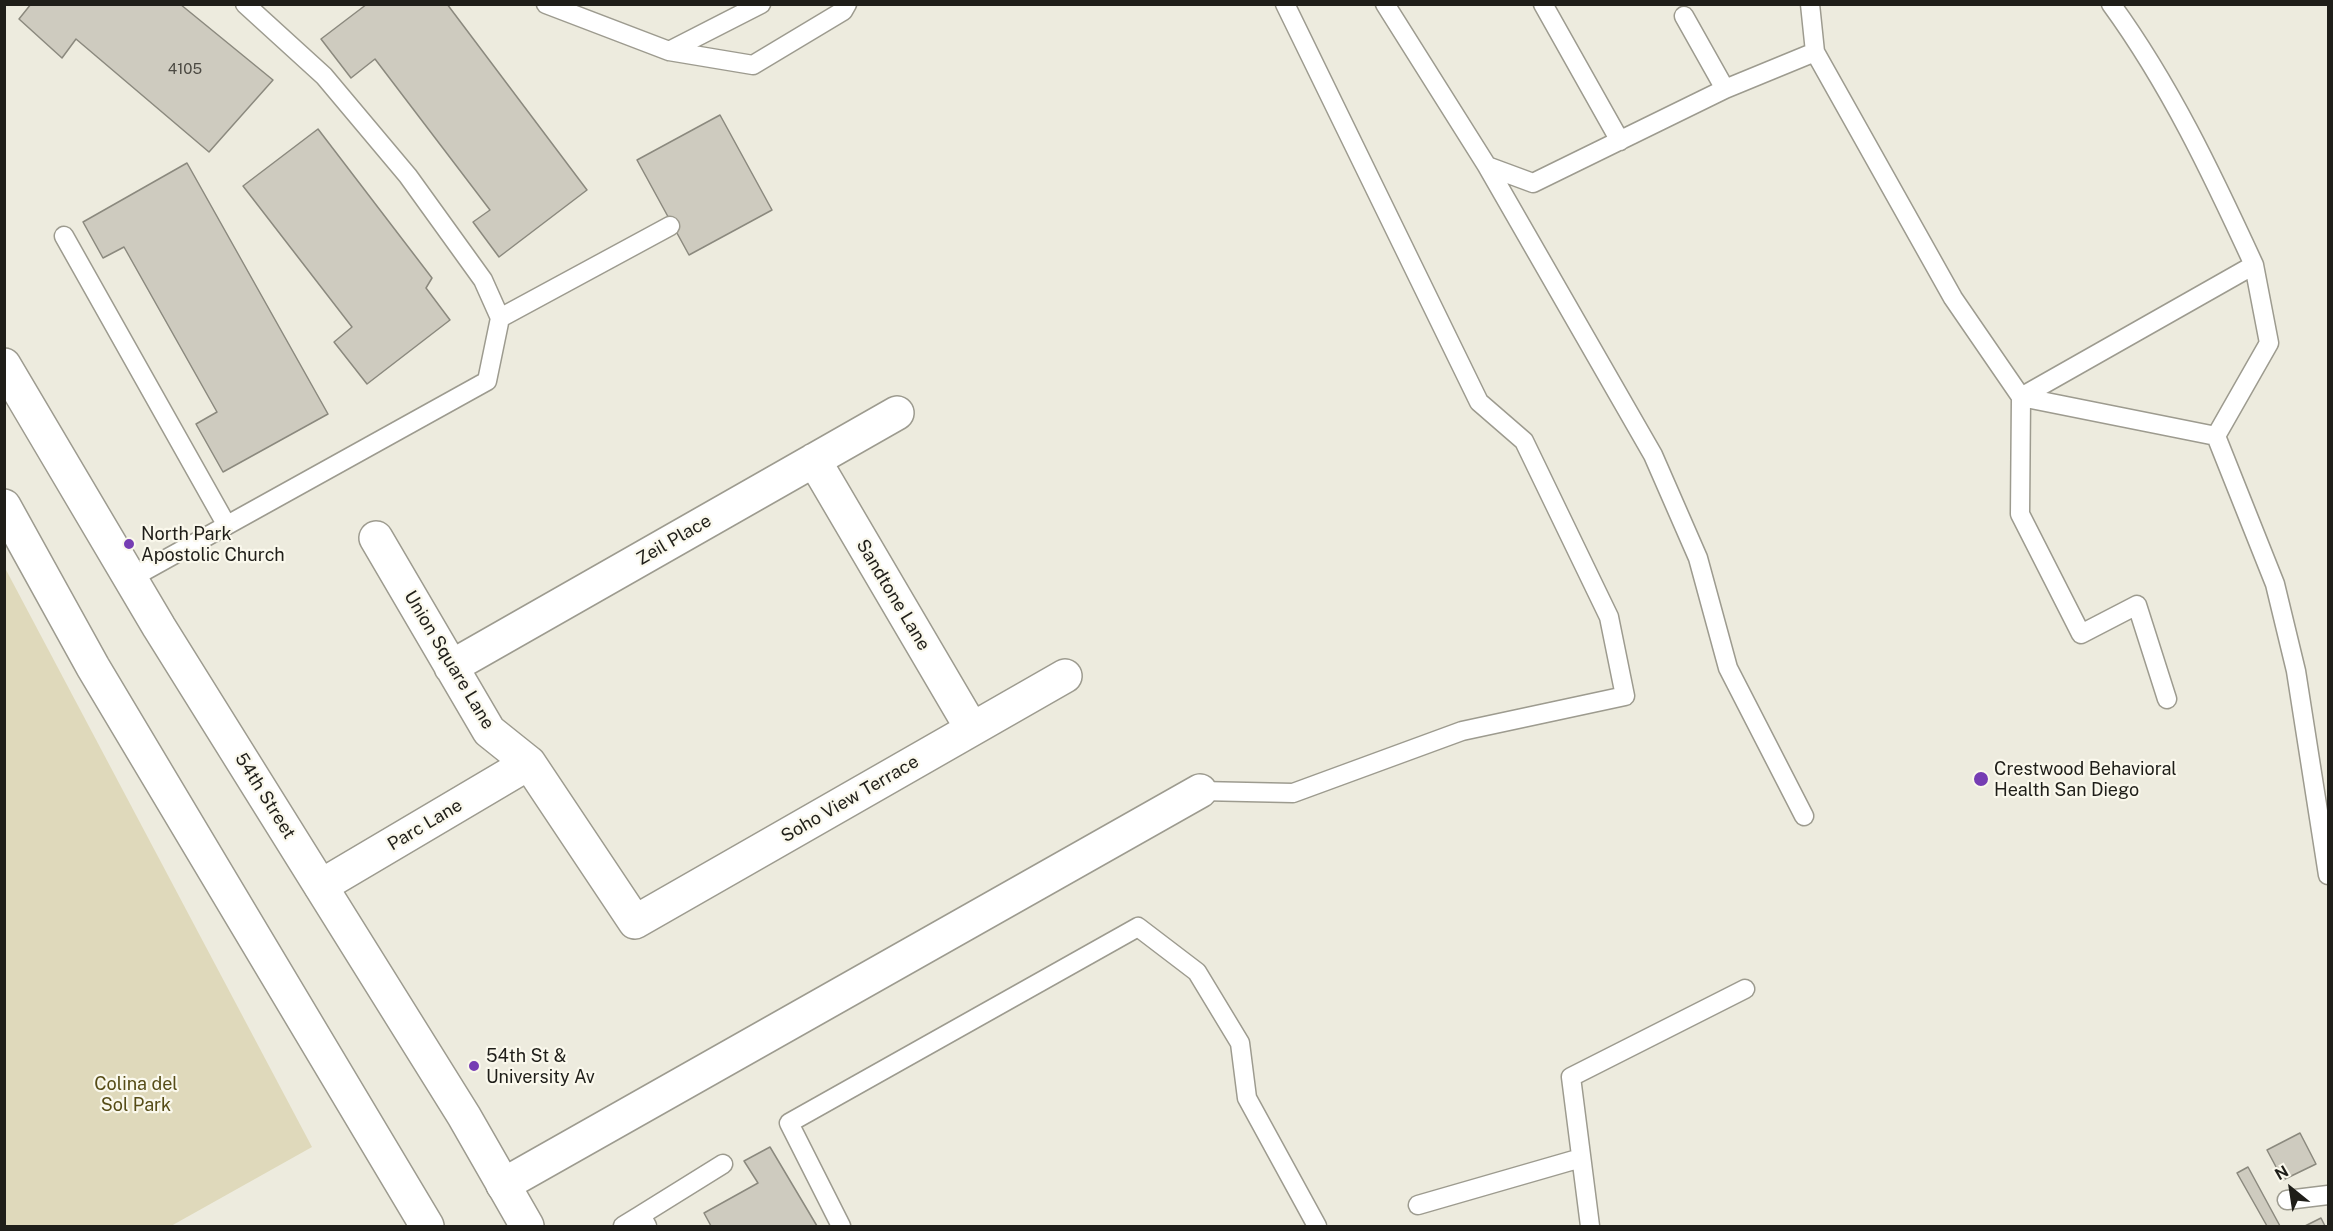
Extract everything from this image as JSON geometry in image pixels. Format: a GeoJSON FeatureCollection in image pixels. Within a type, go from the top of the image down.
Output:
{"type":"FeatureCollection","features":[{"type":"Feature","properties":{"kind":"street","name":"54th Street"},"geometry":{"type":"LineString","coordinates":[[4,365],[130,579],[464,1116],[527,1227]]}},
{"type":"Feature","properties":{"kind":"street","name":"Zeil Place"},"geometry":{"type":"LineString","coordinates":[[451,667],[897,413]]}},
{"type":"Feature","properties":{"kind":"street","name":"Sandtone Lane"},"geometry":{"type":"LineString","coordinates":[[814,460],[972,729]]}},
{"type":"Feature","properties":{"kind":"street"},"geometry":{"type":"LineString","coordinates":[[4,506],[93,667],[427,1227]]}},
{"type":"Feature","properties":{"kind":"street","name":"Union Square Lane"},"geometry":{"type":"LineString","coordinates":[[376,538],[489,731],[529,763],[635,922]]}},
{"type":"Feature","properties":{"kind":"street","name":"Soho View Terrace"},"geometry":{"type":"LineString","coordinates":[[635,922],[1065,676]]}},
{"type":"Feature","properties":{"kind":"street","name":"Parc Lane"},"geometry":{"type":"LineString","coordinates":[[321,886],[529,763]]}},
{"type":"Feature","properties":{"kind":"street"},"geometry":{"type":"LineString","coordinates":[[503,1185],[1200,791]]}},
{"type":"Feature","properties":{"kind":"lane"},"geometry":{"type":"LineString","coordinates":[[130,579],[487,381],[500,318],[483,279],[408,176],[324,76],[245,4]]}},
{"type":"Feature","properties":{"kind":"lane"},"geometry":{"type":"LineString","coordinates":[[546,4],[669,51],[753,65],[843,11],[847,4]]}},
{"type":"Feature","properties":{"kind":"lane"},"geometry":{"type":"LineString","coordinates":[[669,51],[761,4]]}},
{"type":"Feature","properties":{"kind":"lane"},"geometry":{"type":"LineString","coordinates":[[1200,791],[1293,793],[1462,731],[1625,696],[1609,618],[1524,441],[1479,402],[1285,4]]}},
{"type":"Feature","properties":{"kind":"lane"},"geometry":{"type":"LineString","coordinates":[[1385,4],[1487,166],[1653,454],[1698,558],[1728,668],[1804,816]]}},
{"type":"Feature","properties":{"kind":"lane"},"geometry":{"type":"LineString","coordinates":[[1543,4],[1620,141]]}},
{"type":"Feature","properties":{"kind":"lane"},"geometry":{"type":"LineString","coordinates":[[1810,4],[1815,52],[1953,298],[2021,397],[2020,514],[2080,634],[2137,605],[2167,699]]}},
{"type":"Feature","properties":{"kind":"lane"},"geometry":{"type":"LineString","coordinates":[[2110,4],[2141,46],[2203,154],[2254,265],[2269,343],[2216,436]]}},
{"type":"Feature","properties":{"kind":"lane"},"geometry":{"type":"LineString","coordinates":[[1684,16],[1725,89]]}},
{"type":"Feature","properties":{"kind":"lane"},"geometry":{"type":"LineString","coordinates":[[1487,166],[1533,183],[1725,89],[1815,52]]}},
{"type":"Feature","properties":{"kind":"lane"},"geometry":{"type":"LineString","coordinates":[[500,318],[670,226]]}},
{"type":"Feature","properties":{"kind":"lane"},"geometry":{"type":"LineString","coordinates":[[64,236],[226,524]]}},
{"type":"Feature","properties":{"kind":"lane"},"geometry":{"type":"LineString","coordinates":[[2021,397],[2254,265]]}},
{"type":"Feature","properties":{"kind":"lane"},"geometry":{"type":"LineString","coordinates":[[2021,397],[2216,436]]}},
{"type":"Feature","properties":{"kind":"lane"},"geometry":{"type":"LineString","coordinates":[[2216,436],[2275,584],[2296,670],[2328,875]]}},
{"type":"Feature","properties":{"kind":"lane"},"geometry":{"type":"LineString","coordinates":[[841,1227],[789,1123],[1138,927],[1197,972],[1240,1043],[1247,1098],[1317,1227]]}},
{"type":"Feature","properties":{"kind":"lane"},"geometry":{"type":"LineString","coordinates":[[1590,1227],[1571,1077],[1745,989]]}},
{"type":"Feature","properties":{"kind":"lane"},"geometry":{"type":"LineString","coordinates":[[1418,1205],[1581,1158]]}},
{"type":"Feature","properties":{"kind":"lane"},"geometry":{"type":"LineString","coordinates":[[623,1227],[644,1221],[723,1164]]}},
{"type":"Feature","properties":{"kind":"lane"},"geometry":{"type":"LineString","coordinates":[[2287,1200],[2328,1195]]}},
{"type":"Feature","properties":{"kind":"green space","name":"Colina del Sol Park"},"geometry":{"type":"Polygon","coordinates":[[[5,568],[312,1147],[171,1226],[5,1226],[5,568]]]}},
{"type":"Feature","properties":{"kind":"building"},"geometry":{"type":"Polygon","coordinates":[[[31,4],[180,4],[273,80],[209,152],[76,39],[62,58],[19,19],[31,4]]]}},
{"type":"Feature","properties":{"kind":"building"},"geometry":{"type":"Polygon","coordinates":[[[367,4],[447,4],[587,190],[499,257],[473,222],[490,210],[375,59],[351,78],[321,39],[367,4]]]}},
{"type":"Feature","properties":{"kind":"building"},"geometry":{"type":"Polygon","coordinates":[[[720,115],[772,210],[689,255],[637,160],[720,115]]]}},
{"type":"Feature","properties":{"kind":"building"},"geometry":{"type":"Polygon","coordinates":[[[318,129],[432,278],[426,288],[450,320],[367,384],[334,342],[352,327],[243,186],[318,129]]]}},
{"type":"Feature","properties":{"kind":"building"},"geometry":{"type":"Polygon","coordinates":[[[187,163],[328,414],[223,472],[196,424],[217,412],[124,247],[103,258],[83,222],[187,163]]]}},
{"type":"Feature","properties":{"kind":"building"},"geometry":{"type":"Polygon","coordinates":[[[2300,1133],[2316,1164],[2283,1180],[2267,1150],[2300,1133]]]}},
{"type":"Feature","properties":{"kind":"building"},"geometry":{"type":"Polygon","coordinates":[[[770,1147],[817,1226],[711,1226],[704,1213],[758,1183],[744,1161],[770,1147]]]}},
{"type":"Feature","properties":{"kind":"building"},"geometry":{"type":"Polygon","coordinates":[[[2248,1167],[2280,1226],[2267,1226],[2237,1173],[2248,1167]]]}},
{"type":"Feature","properties":{"kind":"building"},"geometry":{"type":"Polygon","coordinates":[[[2321,1218],[2325,1226],[2305,1226],[2321,1218]]]}},
{"type":"Feature","properties":{"kind":"place","name":"North Park Apostolic Church"},"geometry":{"type":"Point","coordinates":[129,544]}},
{"type":"Feature","properties":{"kind":"place","name":"Crestwood Behavioral Health San Diego"},"geometry":{"type":"Point","coordinates":[1981,779]}},
{"type":"Feature","properties":{"kind":"place","name":"54th St & University Av"},"geometry":{"type":"Point","coordinates":[474,1066]}}]}
